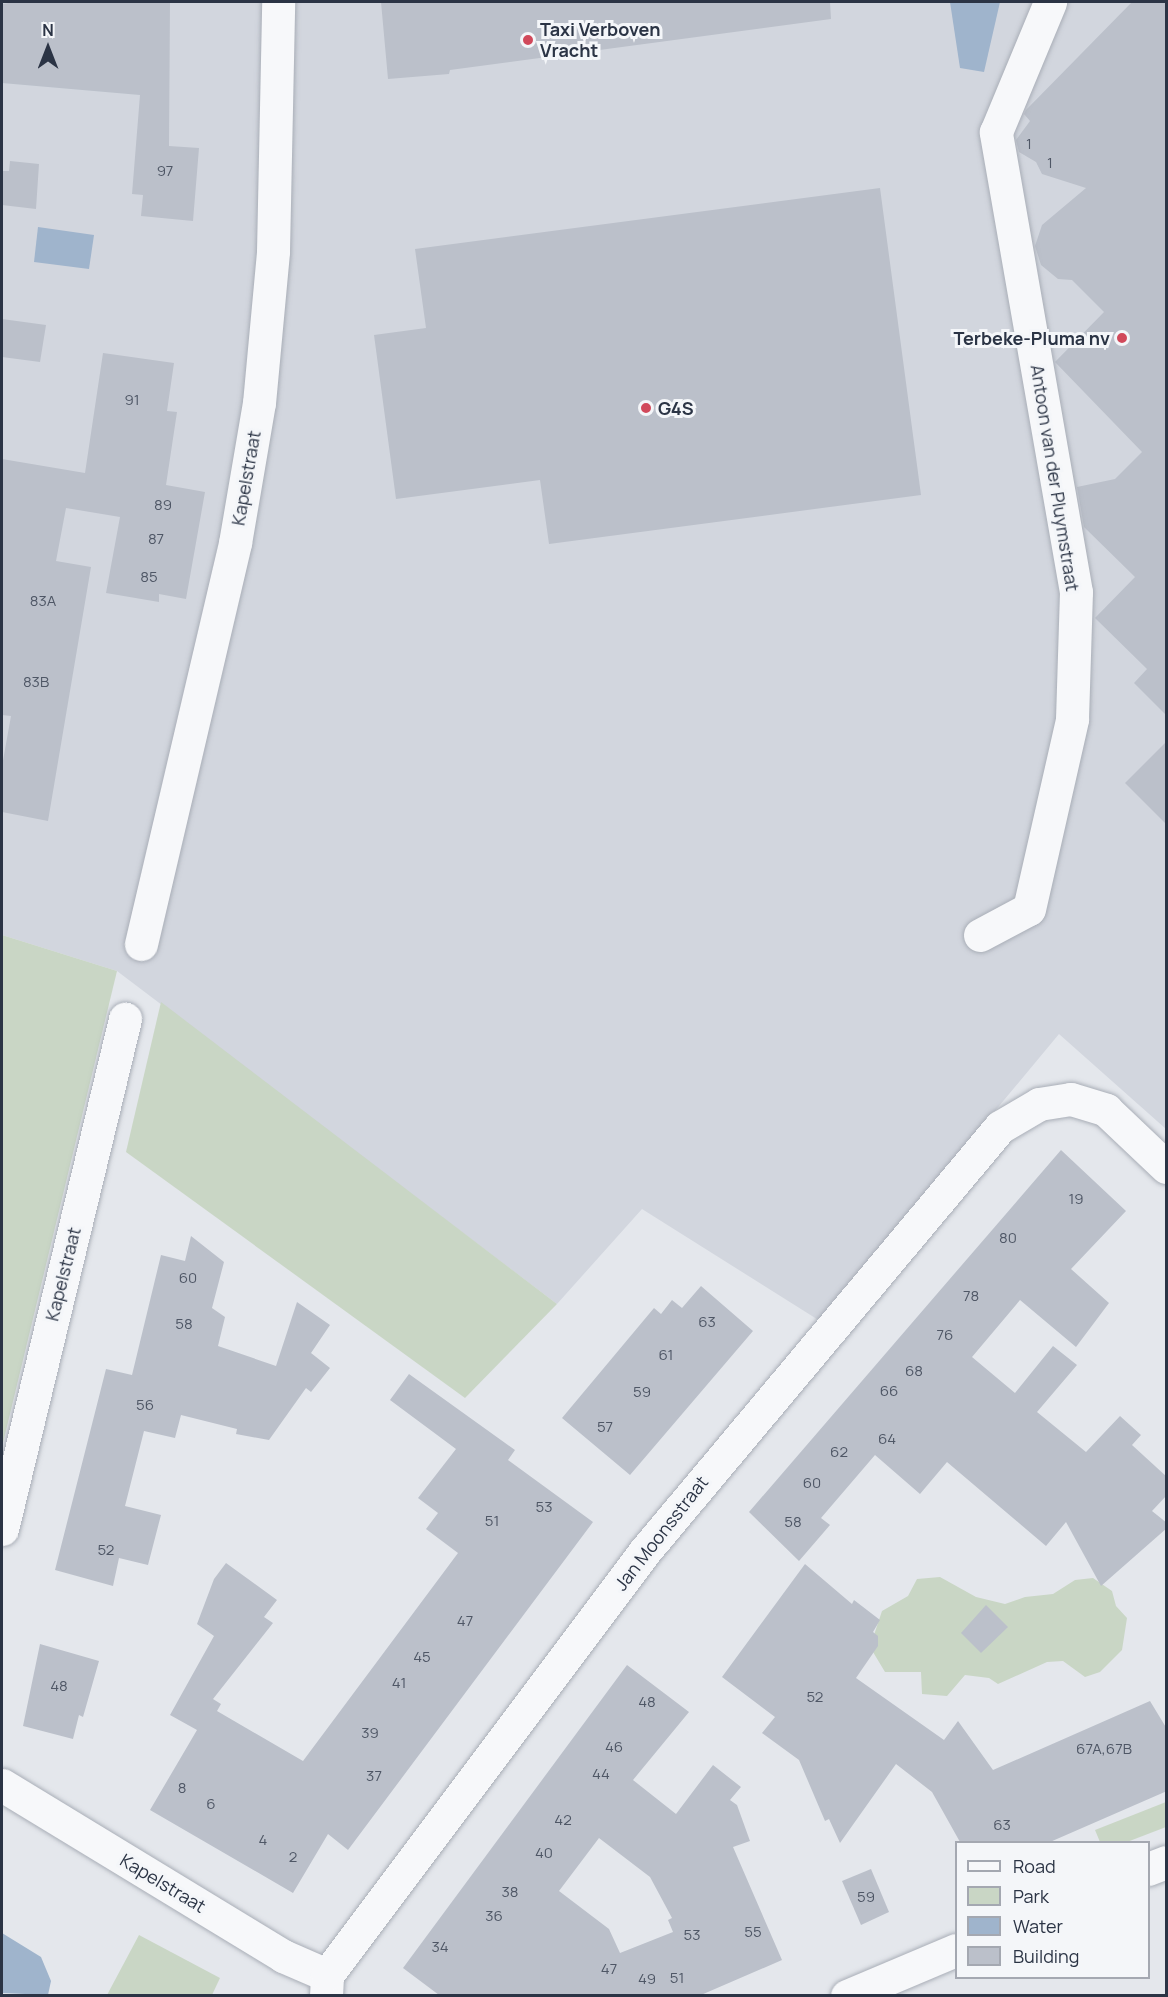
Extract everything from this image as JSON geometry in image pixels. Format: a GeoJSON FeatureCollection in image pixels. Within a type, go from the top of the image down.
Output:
{"type":"FeatureCollection","features":[{"type":"Feature","properties":{"kind":"street","name":"Kapelstraat"},"geometry":{"type":"LineString","coordinates":[[141,944],[235,543],[259,403],[273,251],[278,2]]}},
{"type":"Feature","properties":{"kind":"street","name":"Antoon van der Pluymstraat"},"geometry":{"type":"LineString","coordinates":[[980,935],[1029,909],[1072,719],[1076,592],[996,132],[1050,2]]}},
{"type":"Feature","properties":{"kind":"street","name":"Kapelstraat"},"geometry":{"type":"LineString","coordinates":[[2,1529],[125,1019]]}},
{"type":"Feature","properties":{"kind":"street","name":"Jan Moonsstraat"},"geometry":{"type":"LineString","coordinates":[[326,1985],[645,1551],[1000,1127],[1040,1104],[1071,1099],[1106,1110],[1167,1167]]}},
{"type":"Feature","properties":{"kind":"street","name":"Kapelstraat"},"geometry":{"type":"LineString","coordinates":[[2,1785],[284,1956],[326,1985]]}},
{"type":"Feature","properties":{"kind":"street"},"geometry":{"type":"LineString","coordinates":[[1150,1869],[1167,1862]]}},
{"type":"Feature","properties":{"kind":"street"},"geometry":{"type":"LineString","coordinates":[[847,1995],[955,1951]]}},
{"type":"Feature","properties":{"kind":"shaded area"},"geometry":{"type":"Polygon","coordinates":[[[2,2],[1166,2],[1166,1129],[1059,1034],[820,1321],[642,1209],[557,1304],[117,971],[2,935],[2,2]]]}},
{"type":"Feature","properties":{"kind":"green space"},"geometry":{"type":"Polygon","coordinates":[[[2,935],[117,971],[2,1447],[2,935]]]}},
{"type":"Feature","properties":{"kind":"green space"},"geometry":{"type":"Polygon","coordinates":[[[161,1002],[557,1304],[465,1398],[126,1152],[161,1002]]]}},
{"type":"Feature","properties":{"kind":"green space"},"geometry":{"type":"Polygon","coordinates":[[[940,1577],[976,1597],[1005,1604],[1025,1597],[1053,1594],[1075,1580],[1093,1578],[1112,1591],[1116,1606],[1127,1618],[1122,1650],[1100,1672],[1085,1677],[1063,1661],[1047,1662],[998,1684],[989,1678],[965,1675],[947,1696],[922,1694],[921,1672],[885,1672],[870,1647],[882,1611],[908,1596],[917,1579],[940,1577]]]}},
{"type":"Feature","properties":{"kind":"green space"},"geometry":{"type":"Polygon","coordinates":[[[1166,1802],[1166,1827],[1130,1841],[1100,1841],[1095,1830],[1166,1802]]]}},
{"type":"Feature","properties":{"kind":"green space"},"geometry":{"type":"Polygon","coordinates":[[[139,1935],[220,1978],[212,1995],[107,1995],[139,1935]]]}},
{"type":"Feature","properties":{"kind":"water"},"geometry":{"type":"Polygon","coordinates":[[[950,2],[1000,2],[984,72],[960,68],[950,2]]]}},
{"type":"Feature","properties":{"kind":"water"},"geometry":{"type":"Polygon","coordinates":[[[38,227],[94,235],[89,269],[34,262],[38,227]]]}},
{"type":"Feature","properties":{"kind":"water"},"geometry":{"type":"Polygon","coordinates":[[[2,1933],[41,1957],[51,1981],[48,1995],[2,1993],[2,1933]]]}},
{"type":"Feature","properties":{"kind":"building"},"geometry":{"type":"Polygon","coordinates":[[[15,2],[170,2],[169,146],[199,148],[193,221],[141,216],[143,195],[132,194],[140,95],[2,83],[2,4],[15,2]]]}},
{"type":"Feature","properties":{"kind":"building","name":"Taxi Verboven Vracht"},"geometry":{"type":"Polygon","coordinates":[[[381,2],[830,2],[831,19],[450,70],[449,74],[388,79],[381,2]]]}},
{"type":"Feature","properties":{"kind":"building","name":"Terbeke-Pluma nv"},"geometry":{"type":"Polygon","coordinates":[[[1132,2],[1167,2],[1167,716],[1134,683],[1147,669],[1095,618],[1135,577],[1084,527],[1077,487],[1115,479],[1142,452],[1055,362],[1104,312],[1072,280],[1058,279],[1041,265],[1035,246],[1042,225],[1086,188],[1042,174],[1036,162],[1019,152],[1016,140],[1030,121],[1024,114],[1026,110],[1132,2]]]}},
{"type":"Feature","properties":{"kind":"building"},"geometry":{"type":"Polygon","coordinates":[[[10,161],[39,164],[36,209],[2,205],[2,171],[9,171],[10,161]]]}},
{"type":"Feature","properties":{"kind":"building","name":"G4S"},"geometry":{"type":"Polygon","coordinates":[[[880,188],[921,495],[549,544],[540,480],[396,499],[374,335],[426,328],[415,249],[880,188]]]}},
{"type":"Feature","properties":{"kind":"building"},"geometry":{"type":"Polygon","coordinates":[[[2,319],[46,325],[40,362],[2,357],[2,319]]]}},
{"type":"Feature","properties":{"kind":"building"},"geometry":{"type":"Polygon","coordinates":[[[103,353],[174,363],[167,411],[177,412],[166,485],[205,492],[186,599],[159,594],[159,602],[106,593],[120,517],[66,508],[56,561],[91,567],[48,821],[2,812],[2,766],[11,716],[2,715],[2,459],[85,473],[103,353]]]}},
{"type":"Feature","properties":{"kind":"building"},"geometry":{"type":"Polygon","coordinates":[[[1167,741],[1167,825],[1125,783],[1167,741]]]}},
{"type":"Feature","properties":{"kind":"building"},"geometry":{"type":"Polygon","coordinates":[[[1061,1150],[1126,1211],[1071,1269],[1109,1303],[1076,1347],[1020,1300],[972,1357],[1015,1393],[1053,1346],[1077,1365],[1037,1412],[1086,1452],[1120,1416],[1141,1435],[1132,1445],[1167,1477],[1167,1495],[1152,1511],[1167,1523],[1167,1528],[1101,1586],[1066,1522],[1046,1546],[947,1462],[920,1494],[875,1455],[821,1518],[830,1525],[799,1561],[749,1512],[1061,1150]]]}},
{"type":"Feature","properties":{"kind":"building"},"geometry":{"type":"Polygon","coordinates":[[[191,1236],[224,1262],[212,1308],[225,1317],[218,1346],[276,1366],[297,1302],[330,1325],[311,1353],[330,1368],[311,1392],[306,1388],[269,1440],[236,1434],[237,1429],[181,1415],[175,1438],[144,1431],[125,1506],[161,1515],[148,1565],[119,1558],[113,1586],[55,1570],[106,1369],[132,1375],[161,1255],[185,1261],[191,1236]]]}},
{"type":"Feature","properties":{"kind":"building"},"geometry":{"type":"Polygon","coordinates":[[[701,1286],[753,1331],[630,1475],[562,1418],[654,1308],[661,1314],[672,1300],[682,1308],[701,1286]]]}},
{"type":"Feature","properties":{"kind":"building"},"geometry":{"type":"Polygon","coordinates":[[[409,1374],[515,1450],[508,1460],[593,1522],[348,1850],[328,1834],[293,1893],[150,1810],[197,1730],[170,1715],[214,1636],[197,1624],[214,1579],[226,1563],[277,1600],[264,1617],[273,1623],[213,1699],[221,1704],[217,1711],[303,1761],[458,1553],[426,1529],[438,1513],[418,1498],[456,1449],[390,1400],[409,1374]]]}},
{"type":"Feature","properties":{"kind":"building"},"geometry":{"type":"Polygon","coordinates":[[[805,1564],[852,1604],[854,1600],[880,1620],[873,1632],[878,1636],[878,1646],[856,1678],[944,1740],[958,1721],[993,1770],[1150,1701],[1167,1729],[1167,1791],[1052,1841],[959,1841],[932,1792],[896,1764],[840,1843],[829,1819],[825,1821],[799,1760],[762,1733],[775,1717],[722,1677],[805,1564]]]}},
{"type":"Feature","properties":{"kind":"building"},"geometry":{"type":"Polygon","coordinates":[[[986,1605],[1008,1627],[981,1653],[961,1633],[986,1605]]]}},
{"type":"Feature","properties":{"kind":"building"},"geometry":{"type":"Polygon","coordinates":[[[40,1644],[99,1661],[83,1717],[79,1715],[73,1739],[23,1726],[40,1644]]]}},
{"type":"Feature","properties":{"kind":"building"},"geometry":{"type":"Polygon","coordinates":[[[627,1665],[689,1712],[633,1780],[676,1814],[713,1765],[741,1787],[730,1800],[737,1805],[750,1841],[733,1847],[782,1960],[701,1995],[439,1995],[403,1968],[627,1665]],[[599,1838],[559,1891],[609,1929],[620,1953],[673,1932],[668,1920],[672,1918],[650,1877],[599,1838]]]}},
{"type":"Feature","properties":{"kind":"building"},"geometry":{"type":"Polygon","coordinates":[[[871,1869],[889,1912],[861,1925],[842,1881],[871,1869]]]}},
{"type":"Feature","properties":{"kind":"place","name":"Taxi Verboven Vracht"},"geometry":{"type":"Point","coordinates":[528,40]}},
{"type":"Feature","properties":{"kind":"place","name":"Terbeke-Pluma nv"},"geometry":{"type":"Point","coordinates":[1122,338]}},
{"type":"Feature","properties":{"kind":"place","name":"G4S"},"geometry":{"type":"Point","coordinates":[646,408]}}]}
